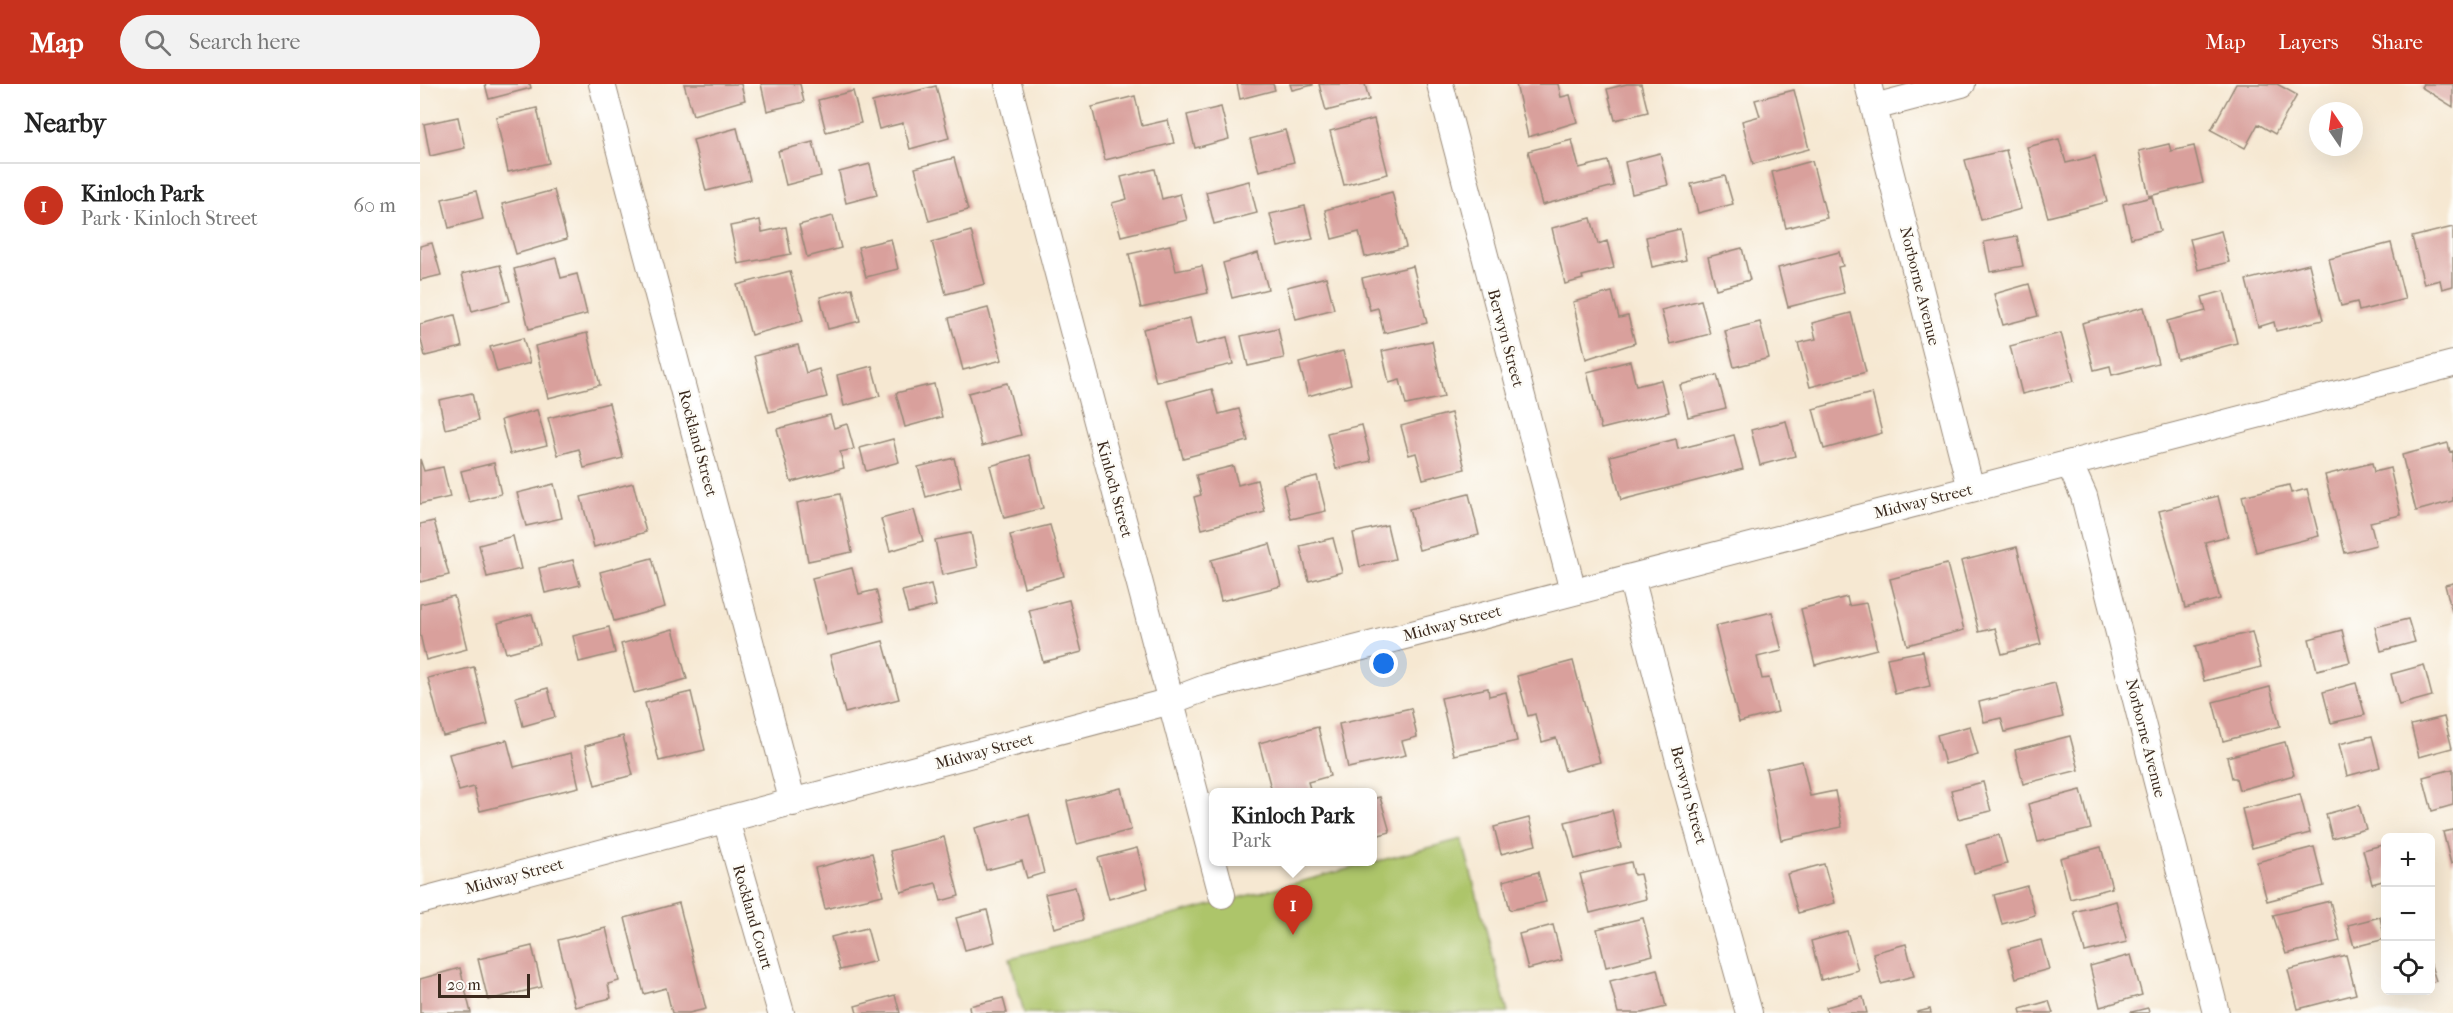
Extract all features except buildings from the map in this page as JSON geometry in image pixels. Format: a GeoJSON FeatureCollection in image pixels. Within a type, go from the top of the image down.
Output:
{"type":"FeatureCollection","features":[{"type":"Feature","properties":{"kind":"street","name":"Rockland Street"},"geometry":{"type":"LineString","coordinates":[[602,84],[793,803]]}},
{"type":"Feature","properties":{"kind":"street","name":"Kinloch Street"},"geometry":{"type":"LineString","coordinates":[[1008,84],[1209,846]]}},
{"type":"Feature","properties":{"kind":"street","name":"Berwyn Street"},"geometry":{"type":"LineString","coordinates":[[1440,84],[1573,591]]}},
{"type":"Feature","properties":{"kind":"street"},"geometry":{"type":"LineString","coordinates":[[1871,95],[1962,84]]}},
{"type":"Feature","properties":{"kind":"street","name":"Norborne Avenue"},"geometry":{"type":"LineString","coordinates":[[1871,95],[1971,489]]}},
{"type":"Feature","properties":{"kind":"street","name":"Midway Street"},"geometry":{"type":"LineString","coordinates":[[420,901],[1171,702],[1208,687],[2453,364]]}},
{"type":"Feature","properties":{"kind":"street","name":"Norborne Avenue"},"geometry":{"type":"LineString","coordinates":[[2070,465],[2084,496],[2216,1013]]}},
{"type":"Feature","properties":{"kind":"street","name":"Berwyn Street"},"geometry":{"type":"LineString","coordinates":[[1631,577],[1749,1013]]}},
{"type":"Feature","properties":{"kind":"street","name":"Rockland Court"},"geometry":{"type":"LineString","coordinates":[[726,820],[780,1013]]}},
{"type":"Feature","properties":{"kind":"street","name":"Kinloch Street"},"geometry":{"type":"LineString","coordinates":[[1214,866],[1222,895]]}},
{"type":"Feature","properties":{"kind":"green space"},"geometry":{"type":"Polygon","coordinates":[[[1462,839],[1508,1013],[1024,1013],[1010,958],[1359,866],[1377,866],[1377,861],[1462,839]]]}},
{"type":"Feature","properties":{"kind":"place","name":"Kinloch Park"},"geometry":{"type":"Point","coordinates":[1293,935]}}]}
